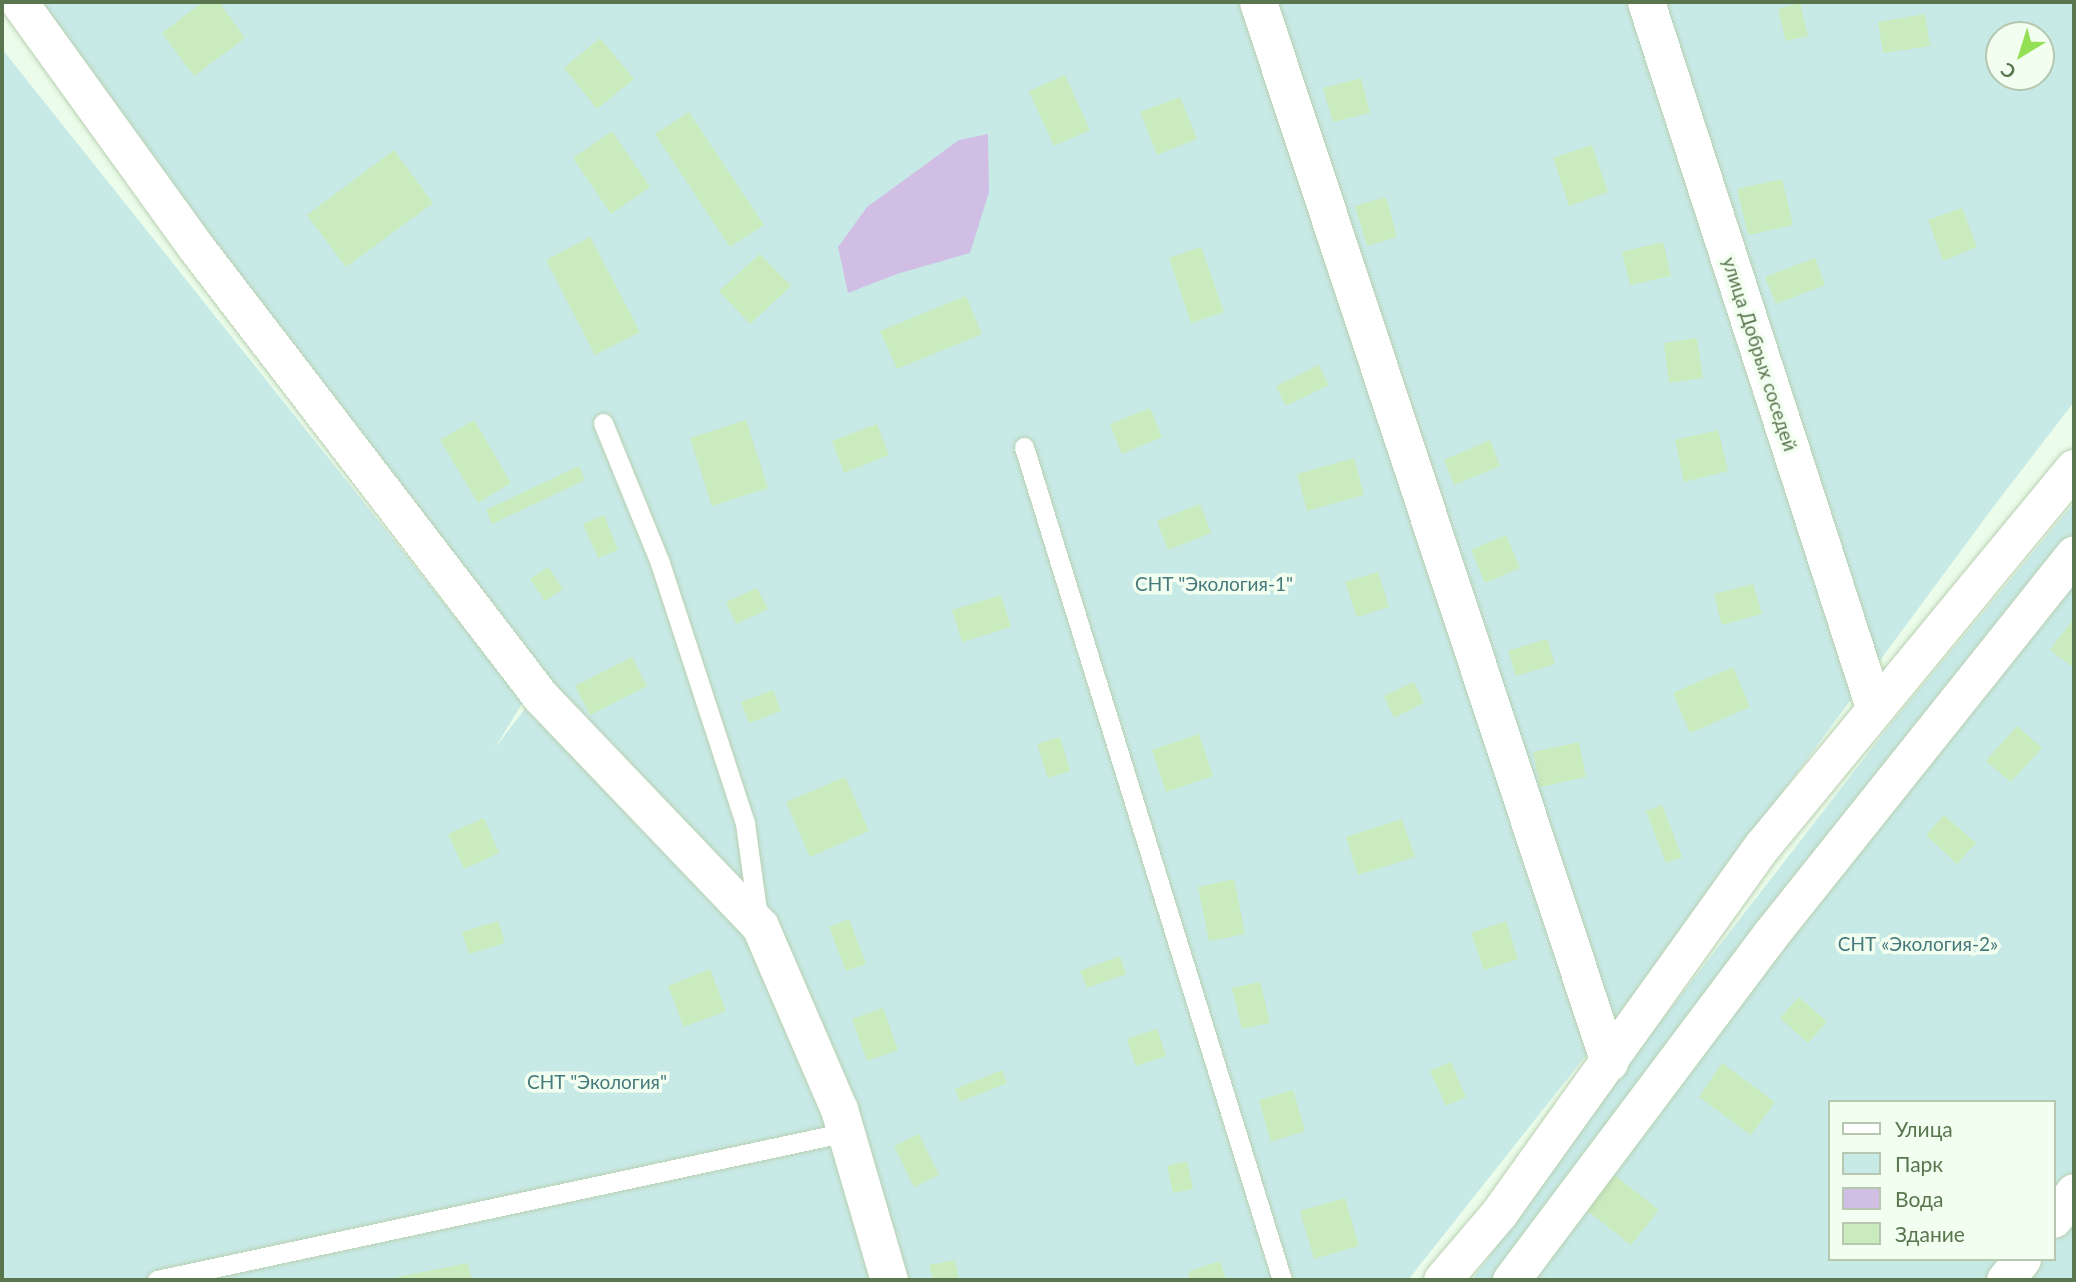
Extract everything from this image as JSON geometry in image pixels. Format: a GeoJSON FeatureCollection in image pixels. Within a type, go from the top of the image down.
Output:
{"type":"FeatureCollection","features":[{"type":"Feature","properties":{"kind":"street"},"geometry":{"type":"LineString","coordinates":[[19,2],[195,246],[541,697],[760,926],[839,1108],[889,1280]]}},
{"type":"Feature","properties":{"kind":"street"},"geometry":{"type":"LineString","coordinates":[[1258,2],[1609,1062]]}},
{"type":"Feature","properties":{"kind":"street","name":"улица Добрых соседей"},"geometry":{"type":"LineString","coordinates":[[1646,2],[1874,707]]}},
{"type":"Feature","properties":{"kind":"street"},"geometry":{"type":"LineString","coordinates":[[1442,1280],[1499,1213],[1762,846],[1874,707],[2074,468]]}},
{"type":"Feature","properties":{"kind":"street"},"geometry":{"type":"LineString","coordinates":[[1511,1280],[1770,935],[2074,554]]}},
{"type":"Feature","properties":{"kind":"street"},"geometry":{"type":"LineString","coordinates":[[2055,1216],[2074,1192]]}},
{"type":"Feature","properties":{"kind":"street"},"geometry":{"type":"LineString","coordinates":[[2005,1280],[2020,1261]]}},
{"type":"Feature","properties":{"kind":"lane"},"geometry":{"type":"LineString","coordinates":[[603,423],[660,563],[744,823],[760,926]]}},
{"type":"Feature","properties":{"kind":"lane"},"geometry":{"type":"LineString","coordinates":[[1024,447],[1282,1280]]}},
{"type":"Feature","properties":{"kind":"lane"},"geometry":{"type":"LineString","coordinates":[[157,1280],[847,1132]]}},
{"type":"Feature","properties":{"kind":"green space","name":"СНТ \"Экология-1\""},"geometry":{"type":"Polygon","coordinates":[[[41,2],[2074,2],[2074,402],[1618,1015],[1408,1280],[2,1280],[2,49],[523,702],[495,748],[530,702],[41,2]]]}},
{"type":"Feature","properties":{"kind":"green space","name":"СНТ «Экология-2»"},"geometry":{"type":"Polygon","coordinates":[[[2074,503],[2074,1280],[1472,1280],[1654,1030],[1893,721],[2074,503]]]}},
{"type":"Feature","properties":{"kind":"water"},"geometry":{"type":"Polygon","coordinates":[[[988,134],[989,192],[970,253],[897,274],[848,293],[838,247],[867,207],[959,140],[988,134]]]}},
{"type":"Feature","properties":{"kind":"building"},"geometry":{"type":"Polygon","coordinates":[[[203,2],[219,2],[245,38],[194,76],[162,33],[203,2]]]}},
{"type":"Feature","properties":{"kind":"building"},"geometry":{"type":"Polygon","coordinates":[[[1800,3],[1808,36],[1786,41],[1778,9],[1800,3]]]}},
{"type":"Feature","properties":{"kind":"building"},"geometry":{"type":"Polygon","coordinates":[[[1925,14],[1930,46],[1883,53],[1878,22],[1925,14]]]}},
{"type":"Feature","properties":{"kind":"building"},"geometry":{"type":"Polygon","coordinates":[[[600,38],[634,79],[597,109],[564,68],[600,38]]]}},
{"type":"Feature","properties":{"kind":"building"},"geometry":{"type":"Polygon","coordinates":[[[1065,75],[1090,130],[1054,146],[1029,91],[1065,75]]]}},
{"type":"Feature","properties":{"kind":"building"},"geometry":{"type":"Polygon","coordinates":[[[1361,78],[1370,113],[1333,122],[1323,88],[1361,78]]]}},
{"type":"Feature","properties":{"kind":"building"},"geometry":{"type":"Polygon","coordinates":[[[1180,97],[1197,139],[1157,155],[1140,112],[1180,97]]]}},
{"type":"Feature","properties":{"kind":"building"},"geometry":{"type":"Polygon","coordinates":[[[689,112],[764,225],[730,247],[655,134],[689,112]]]}},
{"type":"Feature","properties":{"kind":"building"},"geometry":{"type":"Polygon","coordinates":[[[612,131],[650,187],[611,214],[573,158],[612,131]]]}},
{"type":"Feature","properties":{"kind":"building"},"geometry":{"type":"Polygon","coordinates":[[[1592,145],[1608,192],[1569,206],[1553,158],[1592,145]]]}},
{"type":"Feature","properties":{"kind":"building"},"geometry":{"type":"Polygon","coordinates":[[[394,150],[433,203],[346,267],[307,215],[394,150]]]}},
{"type":"Feature","properties":{"kind":"building"},"geometry":{"type":"Polygon","coordinates":[[[1782,179],[1793,225],[1748,235],[1737,189],[1782,179]]]}},
{"type":"Feature","properties":{"kind":"building"},"geometry":{"type":"Polygon","coordinates":[[[1386,197],[1397,237],[1367,246],[1355,206],[1386,197]]]}},
{"type":"Feature","properties":{"kind":"building"},"geometry":{"type":"Polygon","coordinates":[[[1962,208],[1977,247],[1943,261],[1928,220],[1962,208]]]}},
{"type":"Feature","properties":{"kind":"building"},"geometry":{"type":"Polygon","coordinates":[[[590,237],[640,332],[595,355],[546,260],[590,237]]]}},
{"type":"Feature","properties":{"kind":"building"},"geometry":{"type":"Polygon","coordinates":[[[1663,242],[1671,276],[1630,285],[1622,252],[1663,242]]]}},
{"type":"Feature","properties":{"kind":"building"},"geometry":{"type":"Polygon","coordinates":[[[1201,247],[1224,312],[1191,323],[1169,258],[1201,247]]]}},
{"type":"Feature","properties":{"kind":"building"},"geometry":{"type":"Polygon","coordinates":[[[760,254],[791,286],[750,324],[719,291],[760,254]]]}},
{"type":"Feature","properties":{"kind":"building"},"geometry":{"type":"Polygon","coordinates":[[[1815,258],[1825,285],[1776,304],[1765,277],[1815,258]]]}},
{"type":"Feature","properties":{"kind":"building"},"geometry":{"type":"Polygon","coordinates":[[[966,296],[982,334],[897,369],[880,331],[966,296]]]}},
{"type":"Feature","properties":{"kind":"building"},"geometry":{"type":"Polygon","coordinates":[[[1697,338],[1703,378],[1669,383],[1664,343],[1697,338]]]}},
{"type":"Feature","properties":{"kind":"building"},"geometry":{"type":"Polygon","coordinates":[[[1319,365],[1329,385],[1286,406],[1276,386],[1319,365]]]}},
{"type":"Feature","properties":{"kind":"building"},"geometry":{"type":"Polygon","coordinates":[[[1150,408],[1162,437],[1122,454],[1110,424],[1150,408]]]}},
{"type":"Feature","properties":{"kind":"building"},"geometry":{"type":"Polygon","coordinates":[[[474,420],[511,483],[478,503],[440,440],[474,420]]]}},
{"type":"Feature","properties":{"kind":"building"},"geometry":{"type":"Polygon","coordinates":[[[746,420],[768,488],[712,506],[690,438],[746,420]]]}},
{"type":"Feature","properties":{"kind":"building"},"geometry":{"type":"Polygon","coordinates":[[[877,424],[889,455],[844,473],[832,441],[877,424]]]}},
{"type":"Feature","properties":{"kind":"building"},"geometry":{"type":"Polygon","coordinates":[[[1718,430],[1728,471],[1684,482],[1675,440],[1718,430]]]}},
{"type":"Feature","properties":{"kind":"building"},"geometry":{"type":"Polygon","coordinates":[[[1490,440],[1500,466],[1454,485],[1444,460],[1490,440]]]}},
{"type":"Feature","properties":{"kind":"building"},"geometry":{"type":"Polygon","coordinates":[[[1354,458],[1364,495],[1307,511],[1297,474],[1354,458]]]}},
{"type":"Feature","properties":{"kind":"building"},"geometry":{"type":"Polygon","coordinates":[[[579,466],[585,480],[492,524],[486,510],[579,466]]]}},
{"type":"Feature","properties":{"kind":"building"},"geometry":{"type":"Polygon","coordinates":[[[1200,504],[1211,533],[1168,550],[1157,521],[1200,504]]]}},
{"type":"Feature","properties":{"kind":"building"},"geometry":{"type":"Polygon","coordinates":[[[604,515],[618,550],[598,558],[583,524],[604,515]]]}},
{"type":"Feature","properties":{"kind":"building"},"geometry":{"type":"Polygon","coordinates":[[[1506,535],[1520,568],[1485,583],[1471,550],[1506,535]]]}},
{"type":"Feature","properties":{"kind":"building"},"geometry":{"type":"Polygon","coordinates":[[[548,567],[563,589],[545,601],[530,579],[548,567]]]}},
{"type":"Feature","properties":{"kind":"building"},"geometry":{"type":"Polygon","coordinates":[[[1378,572],[1389,607],[1357,617],[1345,582],[1378,572]]]}},
{"type":"Feature","properties":{"kind":"building"},"geometry":{"type":"Polygon","coordinates":[[[1753,584],[1762,614],[1722,625],[1714,594],[1753,584]]]}},
{"type":"Feature","properties":{"kind":"building"},"geometry":{"type":"Polygon","coordinates":[[[757,588],[768,609],[736,624],[726,602],[757,588]]]}},
{"type":"Feature","properties":{"kind":"building"},"geometry":{"type":"Polygon","coordinates":[[[1001,595],[1011,627],[962,642],[952,610],[1001,595]]]}},
{"type":"Feature","properties":{"kind":"building"},"geometry":{"type":"Polygon","coordinates":[[[2074,618],[2074,668],[2050,650],[2074,618]]]}},
{"type":"Feature","properties":{"kind":"building"},"geometry":{"type":"Polygon","coordinates":[[[1547,639],[1555,664],[1516,676],[1508,651],[1547,639]]]}},
{"type":"Feature","properties":{"kind":"building"},"geometry":{"type":"Polygon","coordinates":[[[632,657],[647,686],[590,715],[575,686],[632,657]]]}},
{"type":"Feature","properties":{"kind":"building"},"geometry":{"type":"Polygon","coordinates":[[[1733,667],[1750,707],[1690,733],[1673,693],[1733,667]]]}},
{"type":"Feature","properties":{"kind":"building"},"geometry":{"type":"Polygon","coordinates":[[[1414,682],[1424,703],[1394,718],[1384,696],[1414,682]]]}},
{"type":"Feature","properties":{"kind":"building"},"geometry":{"type":"Polygon","coordinates":[[[773,690],[781,711],[749,723],[741,702],[773,690]]]}},
{"type":"Feature","properties":{"kind":"building"},"geometry":{"type":"Polygon","coordinates":[[[2017,726],[2042,748],[2011,782],[1986,761],[2017,726]]]}},
{"type":"Feature","properties":{"kind":"building"},"geometry":{"type":"Polygon","coordinates":[[[1199,734],[1213,776],[1166,792],[1152,750],[1199,734]]]}},
{"type":"Feature","properties":{"kind":"building"},"geometry":{"type":"Polygon","coordinates":[[[1060,737],[1070,771],[1048,778],[1037,744],[1060,737]]]}},
{"type":"Feature","properties":{"kind":"building"},"geometry":{"type":"Polygon","coordinates":[[[1579,742],[1586,777],[1540,787],[1533,752],[1579,742]]]}},
{"type":"Feature","properties":{"kind":"building"},"geometry":{"type":"Polygon","coordinates":[[[845,777],[869,831],[810,857],[786,802],[845,777]]]}},
{"type":"Feature","properties":{"kind":"building"},"geometry":{"type":"Polygon","coordinates":[[[1662,805],[1682,857],[1666,863],[1646,811],[1662,805]]]}},
{"type":"Feature","properties":{"kind":"building"},"geometry":{"type":"Polygon","coordinates":[[[1944,815],[1976,843],[1957,864],[1926,835],[1944,815]]]}},
{"type":"Feature","properties":{"kind":"building"},"geometry":{"type":"Polygon","coordinates":[[[484,818],[499,853],[464,869],[448,834],[484,818]]]}},
{"type":"Feature","properties":{"kind":"building"},"geometry":{"type":"Polygon","coordinates":[[[1402,819],[1415,857],[1358,875],[1346,837],[1402,819]]]}},
{"type":"Feature","properties":{"kind":"building"},"geometry":{"type":"Polygon","coordinates":[[[1234,879],[1245,934],[1209,941],[1198,887],[1234,879]]]}},
{"type":"Feature","properties":{"kind":"building"},"geometry":{"type":"Polygon","coordinates":[[[849,919],[866,964],[846,971],[829,927],[849,919]]]}},
{"type":"Feature","properties":{"kind":"building"},"geometry":{"type":"Polygon","coordinates":[[[498,921],[505,943],[469,954],[462,932],[498,921]]]}},
{"type":"Feature","properties":{"kind":"building"},"geometry":{"type":"Polygon","coordinates":[[[1506,921],[1518,959],[1484,970],[1471,933],[1506,921]]]}},
{"type":"Feature","properties":{"kind":"building"},"geometry":{"type":"Polygon","coordinates":[[[1120,956],[1126,974],[1087,988],[1080,971],[1120,956]]]}},
{"type":"Feature","properties":{"kind":"building"},"geometry":{"type":"Polygon","coordinates":[[[710,969],[726,1011],[684,1027],[668,986],[710,969]]]}},
{"type":"Feature","properties":{"kind":"building"},"geometry":{"type":"Polygon","coordinates":[[[1260,982],[1270,1023],[1242,1029],[1232,988],[1260,982]]]}},
{"type":"Feature","properties":{"kind":"building"},"geometry":{"type":"Polygon","coordinates":[[[1799,997],[1827,1022],[1808,1043],[1780,1018],[1799,997]]]}},
{"type":"Feature","properties":{"kind":"building"},"geometry":{"type":"Polygon","coordinates":[[[883,1008],[898,1050],[867,1061],[852,1019],[883,1008]]]}},
{"type":"Feature","properties":{"kind":"building"},"geometry":{"type":"Polygon","coordinates":[[[1157,1029],[1166,1056],[1136,1066],[1127,1039],[1157,1029]]]}},
{"type":"Feature","properties":{"kind":"building"},"geometry":{"type":"Polygon","coordinates":[[[1451,1062],[1466,1097],[1446,1106],[1430,1071],[1451,1062]]]}},
{"type":"Feature","properties":{"kind":"building"},"geometry":{"type":"Polygon","coordinates":[[[1722,1063],[1775,1102],[1751,1135],[1699,1097],[1722,1063]]]}},
{"type":"Feature","properties":{"kind":"building"},"geometry":{"type":"Polygon","coordinates":[[[1002,1070],[1007,1083],[960,1102],[955,1089],[1002,1070]]]}},
{"type":"Feature","properties":{"kind":"building"},"geometry":{"type":"Polygon","coordinates":[[[1293,1090],[1305,1131],[1271,1142],[1259,1100],[1293,1090]]]}},
{"type":"Feature","properties":{"kind":"building"},"geometry":{"type":"Polygon","coordinates":[[[919,1134],[939,1175],[914,1187],[894,1146],[919,1134]]]}},
{"type":"Feature","properties":{"kind":"building"},"geometry":{"type":"Polygon","coordinates":[[[1187,1161],[1193,1189],[1173,1193],[1167,1166],[1187,1161]]]}},
{"type":"Feature","properties":{"kind":"building"},"geometry":{"type":"Polygon","coordinates":[[[1608,1170],[1659,1210],[1631,1245],[1580,1205],[1608,1170]]]}},
{"type":"Feature","properties":{"kind":"building"},"geometry":{"type":"Polygon","coordinates":[[[1345,1198],[1359,1246],[1314,1259],[1300,1211],[1345,1198]]]}},
{"type":"Feature","properties":{"kind":"building"},"geometry":{"type":"Polygon","coordinates":[[[955,1260],[959,1280],[933,1280],[929,1265],[955,1260]]]}},
{"type":"Feature","properties":{"kind":"building"},"geometry":{"type":"Polygon","coordinates":[[[1220,1261],[1226,1280],[1190,1280],[1188,1272],[1220,1261]]]}},
{"type":"Feature","properties":{"kind":"building"},"geometry":{"type":"Polygon","coordinates":[[[468,1263],[472,1280],[398,1280],[397,1277],[468,1263]]]}},
{"type":"Feature","properties":{"kind":"park label","name":"СНТ \"Экология\""},"geometry":{"type":"Point","coordinates":[597,1082]}}]}
